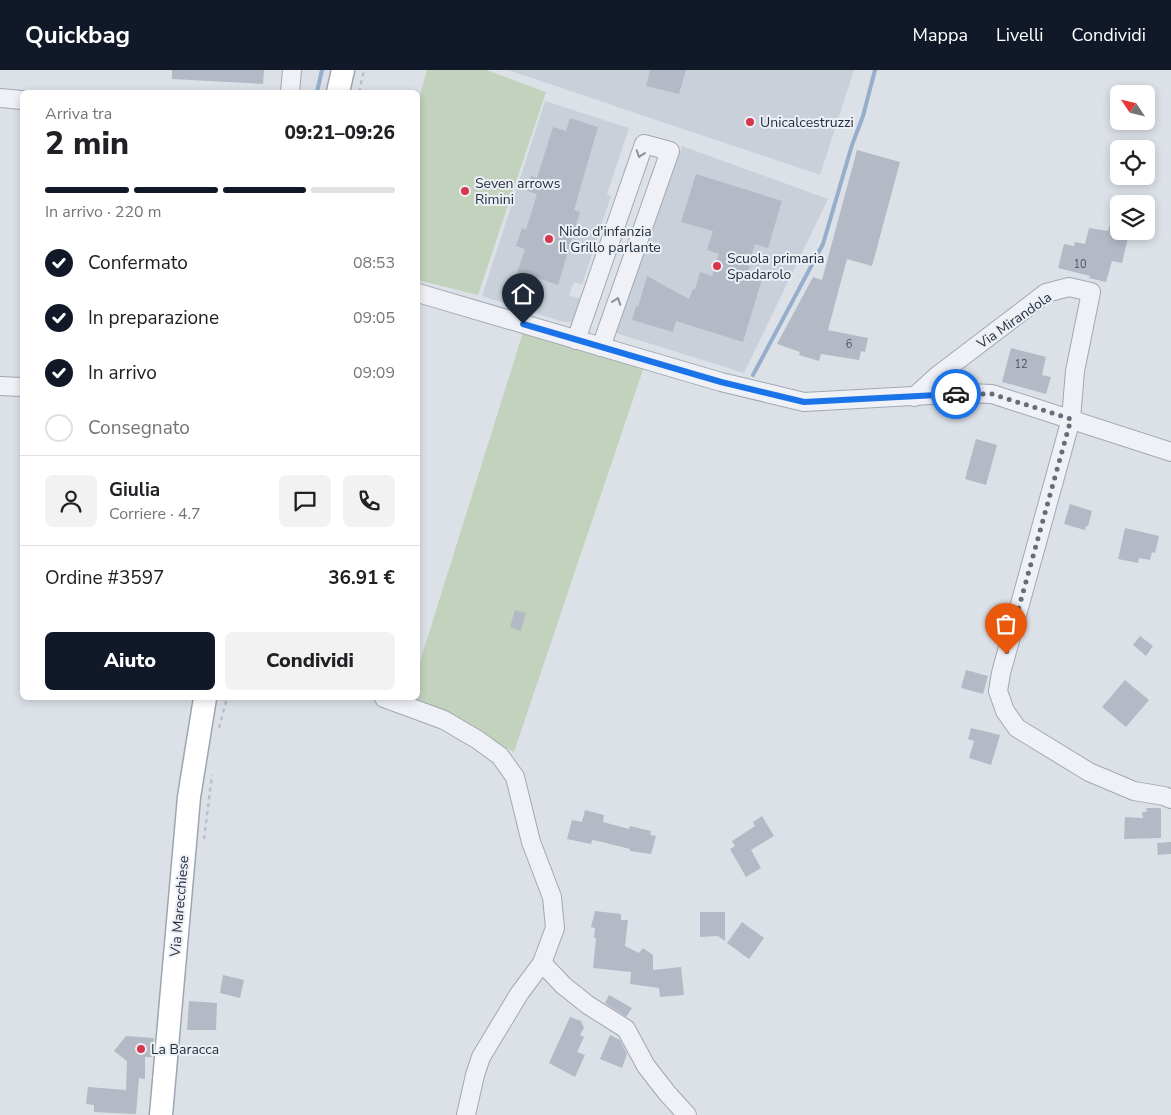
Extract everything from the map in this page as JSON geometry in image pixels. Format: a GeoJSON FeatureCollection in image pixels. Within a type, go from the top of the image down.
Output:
{"type":"FeatureCollection","features":[{"type":"Feature","properties":{"kind":"main road"},"geometry":{"type":"LineString","coordinates":[[338,90],[343,70]]}},
{"type":"Feature","properties":{"kind":"main road","name":"Via Marecchiese"},"geometry":{"type":"LineString","coordinates":[[162,1115],[189,796],[205,700]]}},
{"type":"Feature","properties":{"kind":"street"},"geometry":{"type":"LineString","coordinates":[[290,90],[292,70]]}},
{"type":"Feature","properties":{"kind":"street"},"geometry":{"type":"LineString","coordinates":[[0,98],[20,100]]}},
{"type":"Feature","properties":{"kind":"street"},"geometry":{"type":"LineString","coordinates":[[576,340],[644,144],[670,151],[601,347]]}},
{"type":"Feature","properties":{"kind":"street","name":"Via Mirandola"},"geometry":{"type":"LineString","coordinates":[[914,397],[937,376],[1046,293],[1069,287],[1091,292],[1075,371],[1071,419]]}},
{"type":"Feature","properties":{"kind":"street"},"geometry":{"type":"LineString","coordinates":[[420,294],[721,382],[804,402],[967,393],[992,394],[1171,452]]}},
{"type":"Feature","properties":{"kind":"street"},"geometry":{"type":"LineString","coordinates":[[0,386],[20,387]]}},
{"type":"Feature","properties":{"kind":"street"},"geometry":{"type":"LineString","coordinates":[[1071,419],[1001,672],[998,690],[1005,711],[1018,728],[1089,772],[1134,791],[1171,799]]}},
{"type":"Feature","properties":{"kind":"street"},"geometry":{"type":"LineString","coordinates":[[389,700],[444,720],[478,740],[500,756],[515,778],[531,842],[552,897],[555,928],[542,963],[519,994],[481,1057],[466,1115]]}},
{"type":"Feature","properties":{"kind":"street"},"geometry":{"type":"LineString","coordinates":[[542,963],[564,986],[626,1029],[646,1066],[687,1115]]}},
{"type":"Feature","properties":{"kind":"path"},"geometry":{"type":"LineString","coordinates":[[359,90],[364,70]]}},
{"type":"Feature","properties":{"kind":"shaded area","name":"Unicalcestruzzi"},"geometry":{"type":"Polygon","coordinates":[[[508,70],[854,70],[820,175],[508,70]]]}},
{"type":"Feature","properties":{"kind":"shaded area","name":"Nido d'infanzia Il Grillo parlante"},"geometry":{"type":"Polygon","coordinates":[[[545,101],[629,128],[607,194],[611,196],[582,285],[574,282],[569,295],[584,300],[578,317],[572,322],[563,322],[482,296],[545,101]]]}},
{"type":"Feature","properties":{"kind":"shaded area","name":"Scuola primaria Spadarolo"},"geometry":{"type":"Polygon","coordinates":[[[682,146],[828,199],[744,373],[616,333],[682,146]]]}},
{"type":"Feature","properties":{"kind":"green space","name":"Seven arrows Rimini"},"geometry":{"type":"Polygon","coordinates":[[[427,70],[486,70],[546,92],[478,295],[420,280],[420,95],[427,70]]]}},
{"type":"Feature","properties":{"kind":"green space"},"geometry":{"type":"Polygon","coordinates":[[[524,329],[644,367],[514,752],[413,700],[420,700],[420,662],[524,329]]]}},
{"type":"Feature","properties":{"kind":"building"},"geometry":{"type":"Polygon","coordinates":[[[172,70],[264,70],[263,84],[172,79],[172,70]]]}},
{"type":"Feature","properties":{"kind":"building"},"geometry":{"type":"Polygon","coordinates":[[[650,70],[686,70],[679,94],[646,86],[650,70]]]}},
{"type":"Feature","properties":{"kind":"building"},"geometry":{"type":"Polygon","coordinates":[[[570,118],[598,127],[574,210],[580,212],[558,285],[535,277],[534,281],[516,276],[525,249],[516,246],[522,228],[526,230],[537,194],[527,191],[531,176],[537,178],[553,127],[566,131],[570,118]]]}},
{"type":"Feature","properties":{"kind":"building"},"geometry":{"type":"Polygon","coordinates":[[[857,150],[900,162],[872,266],[847,259],[828,330],[868,338],[865,352],[861,351],[859,360],[821,354],[819,361],[799,355],[800,352],[777,344],[813,277],[822,280],[857,150]]]}},
{"type":"Feature","properties":{"kind":"building"},"geometry":{"type":"Polygon","coordinates":[[[696,174],[782,201],[768,248],[755,244],[748,266],[750,266],[747,274],[762,279],[743,342],[676,321],[673,332],[632,320],[647,276],[689,299],[693,289],[695,289],[700,272],[712,276],[719,254],[707,250],[713,231],[681,222],[696,174]]]}},
{"type":"Feature","properties":{"kind":"building"},"geometry":{"type":"Polygon","coordinates":[[[1110,224],[1110,240],[1128,240],[1122,263],[1112,261],[1106,282],[1058,268],[1064,244],[1074,246],[1075,242],[1085,244],[1089,228],[1108,231],[1110,224]]]}},
{"type":"Feature","properties":{"kind":"building"},"geometry":{"type":"Polygon","coordinates":[[[1011,348],[1046,357],[1042,375],[1051,377],[1046,394],[1002,382],[1011,348]]]}},
{"type":"Feature","properties":{"kind":"building"},"geometry":{"type":"Polygon","coordinates":[[[976,439],[997,445],[986,485],[965,479],[976,439]]]}},
{"type":"Feature","properties":{"kind":"building"},"geometry":{"type":"Polygon","coordinates":[[[1070,504],[1092,511],[1085,530],[1064,524],[1070,504]]]}},
{"type":"Feature","properties":{"kind":"building"},"geometry":{"type":"Polygon","coordinates":[[[1125,528],[1159,536],[1155,553],[1152,552],[1150,560],[1139,558],[1138,563],[1118,559],[1125,528]]]}},
{"type":"Feature","properties":{"kind":"building"},"geometry":{"type":"Polygon","coordinates":[[[515,610],[526,613],[521,631],[510,627],[515,610]]]}},
{"type":"Feature","properties":{"kind":"building"},"geometry":{"type":"Polygon","coordinates":[[[1140,636],[1153,646],[1146,656],[1133,645],[1140,636]]]}},
{"type":"Feature","properties":{"kind":"building"},"geometry":{"type":"Polygon","coordinates":[[[966,670],[988,676],[983,694],[961,688],[966,670]]]}},
{"type":"Feature","properties":{"kind":"building"},"geometry":{"type":"Polygon","coordinates":[[[1125,680],[1149,700],[1126,727],[1102,707],[1125,680]]]}},
{"type":"Feature","properties":{"kind":"building"},"geometry":{"type":"Polygon","coordinates":[[[971,728],[1000,735],[991,765],[969,758],[974,741],[968,739],[971,728]]]}},
{"type":"Feature","properties":{"kind":"building"},"geometry":{"type":"Polygon","coordinates":[[[1146,808],[1161,808],[1161,838],[1124,839],[1125,817],[1143,818],[1142,812],[1147,812],[1146,808]]]}},
{"type":"Feature","properties":{"kind":"building"},"geometry":{"type":"Polygon","coordinates":[[[585,810],[604,815],[603,822],[629,829],[630,826],[651,831],[650,835],[656,836],[651,854],[630,851],[630,849],[598,841],[592,840],[591,844],[567,839],[572,820],[582,822],[585,810]]]}},
{"type":"Feature","properties":{"kind":"building"},"geometry":{"type":"Polygon","coordinates":[[[762,816],[774,836],[751,850],[761,868],[746,877],[730,849],[735,846],[732,841],[755,826],[753,822],[762,816]]]}},
{"type":"Feature","properties":{"kind":"building"},"geometry":{"type":"Polygon","coordinates":[[[1171,842],[1171,854],[1158,855],[1157,843],[1171,842]]]}},
{"type":"Feature","properties":{"kind":"building"},"geometry":{"type":"Polygon","coordinates":[[[595,911],[621,914],[621,920],[628,920],[625,946],[639,953],[643,948],[653,955],[653,970],[681,967],[684,995],[660,997],[659,988],[630,984],[631,972],[593,968],[596,938],[594,938],[595,928],[591,927],[595,911]]]}},
{"type":"Feature","properties":{"kind":"building"},"geometry":{"type":"Polygon","coordinates":[[[700,912],[725,912],[725,941],[718,936],[700,937],[700,912]]]}},
{"type":"Feature","properties":{"kind":"building"},"geometry":{"type":"Polygon","coordinates":[[[742,922],[764,938],[749,959],[727,943],[742,922]]]}},
{"type":"Feature","properties":{"kind":"building"},"geometry":{"type":"Polygon","coordinates":[[[223,975],[244,980],[240,998],[220,993],[223,975]]]}},
{"type":"Feature","properties":{"kind":"building"},"geometry":{"type":"Polygon","coordinates":[[[609,995],[632,1008],[626,1017],[605,1003],[609,995]]]}},
{"type":"Feature","properties":{"kind":"building"},"geometry":{"type":"Polygon","coordinates":[[[189,1001],[217,1003],[216,1030],[187,1030],[189,1001]]]}},
{"type":"Feature","properties":{"kind":"building"},"geometry":{"type":"Polygon","coordinates":[[[570,1017],[581,1021],[584,1028],[580,1035],[584,1037],[577,1052],[585,1055],[575,1077],[549,1063],[570,1017]]]}},
{"type":"Feature","properties":{"kind":"building"},"geometry":{"type":"Polygon","coordinates":[[[610,1035],[620,1040],[627,1054],[622,1068],[600,1059],[610,1035]]]}},
{"type":"Feature","properties":{"kind":"building"},"geometry":{"type":"Polygon","coordinates":[[[126,1036],[154,1038],[152,1057],[145,1057],[145,1079],[139,1078],[136,1114],[94,1112],[94,1105],[86,1104],[88,1087],[126,1090],[127,1061],[114,1051],[126,1036]]]}},
{"type":"Feature","properties":{"kind":"waterway"},"geometry":{"type":"LineString","coordinates":[[317,90],[322,70]]}},
{"type":"Feature","properties":{"kind":"waterway"},"geometry":{"type":"LineString","coordinates":[[753,375],[823,244],[852,145],[863,116],[875,70]]}},
{"type":"Feature","properties":{"kind":"way so far"},"geometry":{"type":"LineString","coordinates":[[956,394],[992,394],[1071,419],[1006,654]]}},
{"type":"Feature","properties":{"kind":"place","name":"Unicalcestruzzi"},"geometry":{"type":"Point","coordinates":[750,122]}},
{"type":"Feature","properties":{"kind":"place","name":"Seven arrows Rimini"},"geometry":{"type":"Point","coordinates":[465,191]}},
{"type":"Feature","properties":{"kind":"place","name":"Nido d'infanzia Il Grillo parlante"},"geometry":{"type":"Point","coordinates":[549,239]}},
{"type":"Feature","properties":{"kind":"place","name":"Scuola primaria Spadarolo"},"geometry":{"type":"Point","coordinates":[717,266]}},
{"type":"Feature","properties":{"kind":"place","name":"La Baracca"},"geometry":{"type":"Point","coordinates":[141,1049]}},
{"type":"Feature","properties":{"kind":"route"},"geometry":{"type":"LineString","coordinates":[[523,324],[721,382],[804,402],[956,394]]}}]}
